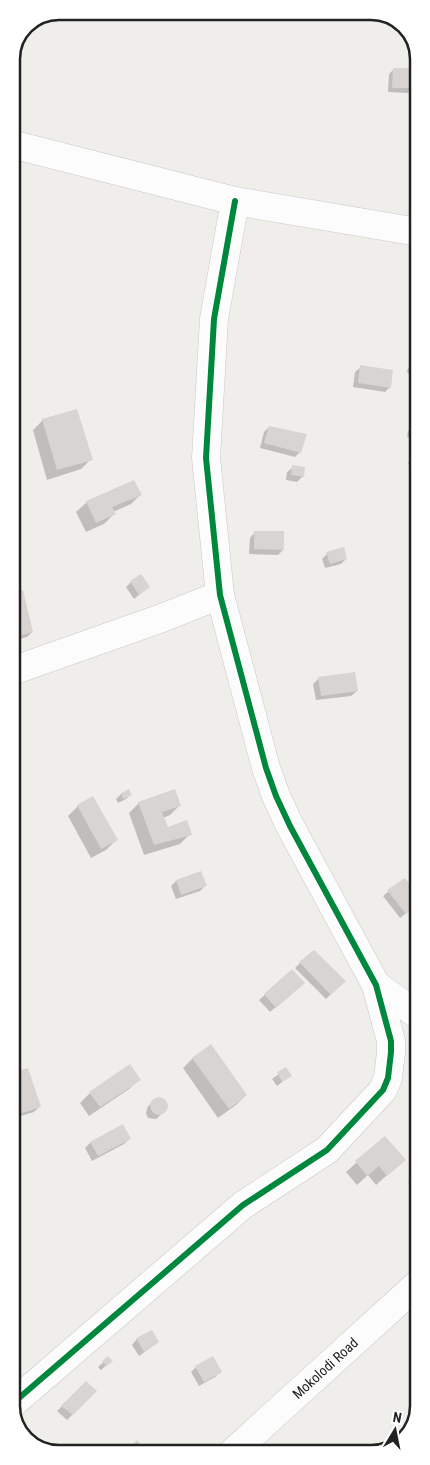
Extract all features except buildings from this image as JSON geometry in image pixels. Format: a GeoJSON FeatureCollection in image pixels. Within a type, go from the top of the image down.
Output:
{"type":"FeatureCollection","features":[{"type":"Feature","properties":{"kind":"street"},"geometry":{"type":"LineString","coordinates":[[20,146],[235,201],[410,231]]}},
{"type":"Feature","properties":{"kind":"street"},"geometry":{"type":"LineString","coordinates":[[20,1397],[243,1205],[327,1150],[383,1090],[388,1078],[391,1041],[376,985],[290,826],[276,796],[266,768],[220,595],[206,458],[206,435],[214,319],[235,201]]}},
{"type":"Feature","properties":{"kind":"street"},"geometry":{"type":"LineString","coordinates":[[20,668],[162,618],[220,595]]}},
{"type":"Feature","properties":{"kind":"street"},"geometry":{"type":"LineString","coordinates":[[376,985],[410,1009]]}},
{"type":"Feature","properties":{"kind":"street","name":"Mokolodi Road"},"geometry":{"type":"LineString","coordinates":[[241,1445],[410,1291]]}},
{"type":"Feature","properties":{"kind":"cycle path"},"geometry":{"type":"LineString","coordinates":[[20,1397],[243,1205],[327,1150],[383,1090],[388,1078],[391,1041],[376,985],[290,826],[276,796],[266,768],[220,595],[206,458],[214,319],[235,201]]}}]}
